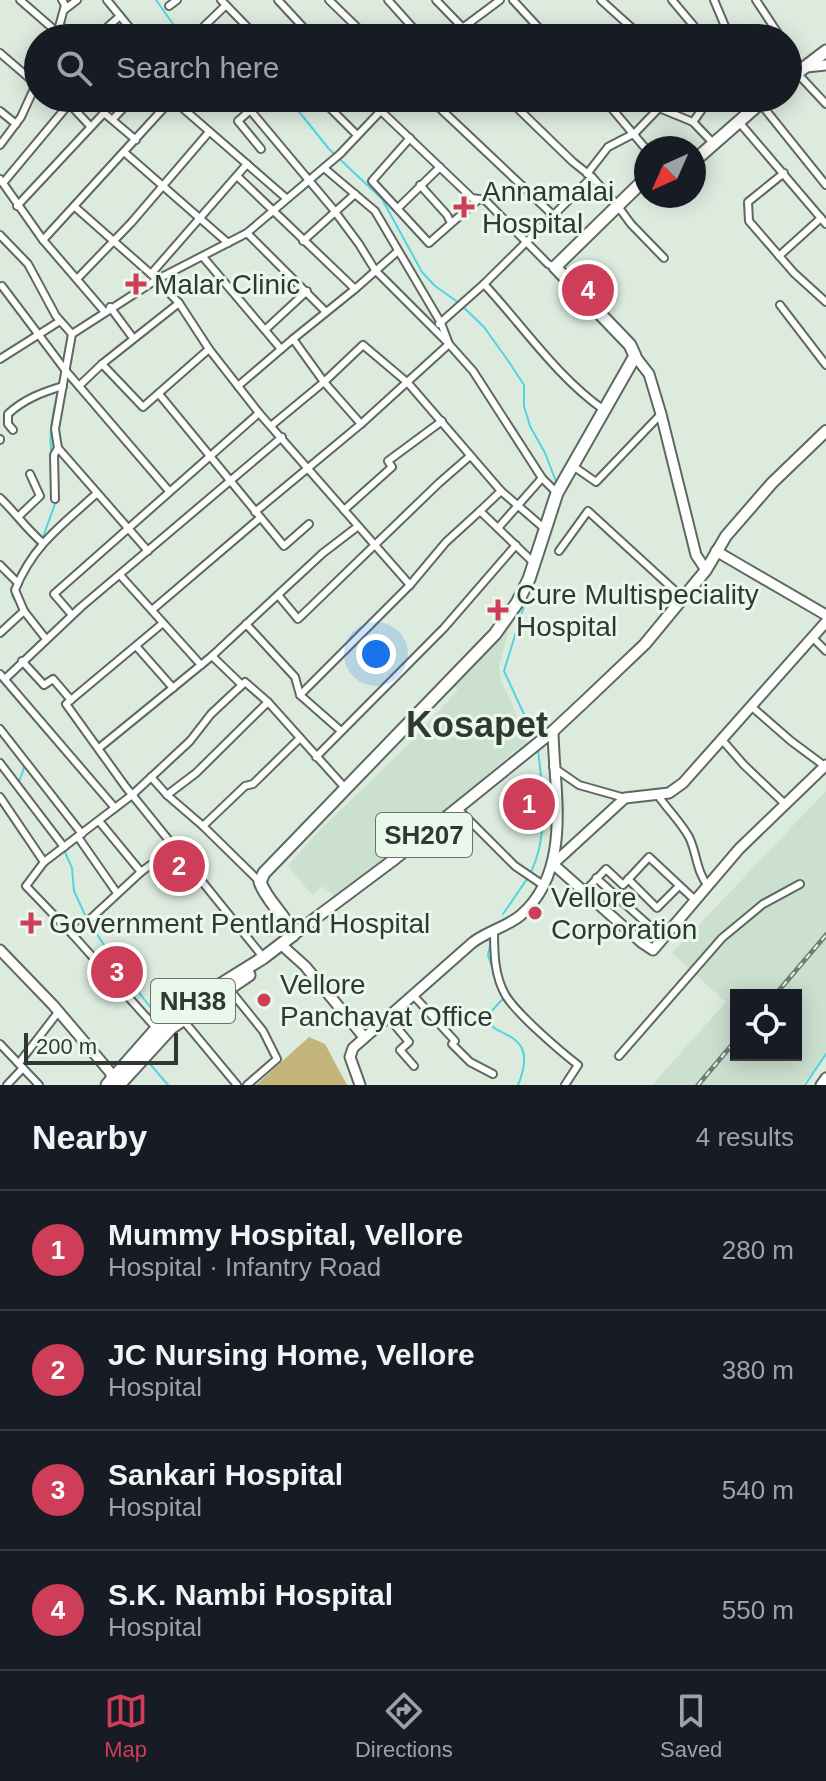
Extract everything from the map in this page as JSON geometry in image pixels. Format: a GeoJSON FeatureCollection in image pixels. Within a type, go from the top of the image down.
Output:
{"type":"FeatureCollection","features":[{"type":"Feature","properties":{"kind":"highway"},"geometry":{"type":"LineString","coordinates":[[802,69],[826,51]]}},
{"type":"Feature","properties":{"kind":"highway"},"geometry":{"type":"LineString","coordinates":[[706,151],[750,112]]}},
{"type":"Feature","properties":{"kind":"highway"},"geometry":{"type":"LineString","coordinates":[[293,935],[289,923],[264,892],[260,882],[264,873],[495,634],[517,603],[535,564],[557,493],[635,356],[630,345],[555,267],[634,189]]}},
{"type":"Feature","properties":{"kind":"highway","name":"NH38"},"geometry":{"type":"LineString","coordinates":[[113,1084],[182,1019],[278,956],[293,935]]}},
{"type":"Feature","properties":{"kind":"highway","name":"NH38"},"geometry":{"type":"LineString","coordinates":[[113,1084],[165,1019],[263,958],[293,935]]}},
{"type":"Feature","properties":{"kind":"main road","name":"SH207"},"geometry":{"type":"LineString","coordinates":[[293,935],[392,861],[553,731],[645,644],[706,570],[726,536],[772,483],[826,431]]}},
{"type":"Feature","properties":{"kind":"street"},"geometry":{"type":"LineString","coordinates":[[20,0],[45,24]]}},
{"type":"Feature","properties":{"kind":"street"},"geometry":{"type":"LineString","coordinates":[[60,24],[65,5],[62,0]]}},
{"type":"Feature","properties":{"kind":"street"},"geometry":{"type":"LineString","coordinates":[[63,11],[77,0]]}},
{"type":"Feature","properties":{"kind":"street"},"geometry":{"type":"LineString","coordinates":[[107,0],[127,24]]}},
{"type":"Feature","properties":{"kind":"street"},"geometry":{"type":"LineString","coordinates":[[169,6],[177,0]]}},
{"type":"Feature","properties":{"kind":"street"},"geometry":{"type":"LineString","coordinates":[[207,24],[225,5],[237,0]]}},
{"type":"Feature","properties":{"kind":"street"},"geometry":{"type":"LineString","coordinates":[[278,0],[299,24]]}},
{"type":"Feature","properties":{"kind":"street"},"geometry":{"type":"LineString","coordinates":[[329,0],[354,24]]}},
{"type":"Feature","properties":{"kind":"street"},"geometry":{"type":"LineString","coordinates":[[388,0],[409,24]]}},
{"type":"Feature","properties":{"kind":"street"},"geometry":{"type":"LineString","coordinates":[[436,0],[459,24]]}},
{"type":"Feature","properties":{"kind":"street"},"geometry":{"type":"LineString","coordinates":[[466,24],[500,0]]}},
{"type":"Feature","properties":{"kind":"street"},"geometry":{"type":"LineString","coordinates":[[513,0],[535,24]]}},
{"type":"Feature","properties":{"kind":"street"},"geometry":{"type":"LineString","coordinates":[[601,0],[628,24]]}},
{"type":"Feature","properties":{"kind":"street"},"geometry":{"type":"LineString","coordinates":[[672,0],[692,24]]}},
{"type":"Feature","properties":{"kind":"street"},"geometry":{"type":"LineString","coordinates":[[714,0],[724,24]]}},
{"type":"Feature","properties":{"kind":"street"},"geometry":{"type":"LineString","coordinates":[[756,0],[772,24]]}},
{"type":"Feature","properties":{"kind":"street"},"geometry":{"type":"LineString","coordinates":[[225,5],[243,24]]}},
{"type":"Feature","properties":{"kind":"street"},"geometry":{"type":"LineString","coordinates":[[111,24],[120,16]]}},
{"type":"Feature","properties":{"kind":"street"},"geometry":{"type":"LineString","coordinates":[[0,53],[24,72]]}},
{"type":"Feature","properties":{"kind":"street"},"geometry":{"type":"LineString","coordinates":[[802,71],[826,65]]}},
{"type":"Feature","properties":{"kind":"street"},"geometry":{"type":"LineString","coordinates":[[802,77],[826,104]]}},
{"type":"Feature","properties":{"kind":"street"},"geometry":{"type":"LineString","coordinates":[[0,145],[24,108]]}},
{"type":"Feature","properties":{"kind":"street"},"geometry":{"type":"LineString","coordinates":[[0,111],[16,124]]}},
{"type":"Feature","properties":{"kind":"street"},"geometry":{"type":"LineString","coordinates":[[57,112],[1,181],[43,240],[133,338]]}},
{"type":"Feature","properties":{"kind":"street"},"geometry":{"type":"LineString","coordinates":[[77,112],[90,126]]}},
{"type":"Feature","properties":{"kind":"street"},"geometry":{"type":"LineString","coordinates":[[113,119],[119,112]]}},
{"type":"Feature","properties":{"kind":"street"},"geometry":{"type":"LineString","coordinates":[[43,240],[161,112]]}},
{"type":"Feature","properties":{"kind":"street"},"geometry":{"type":"LineString","coordinates":[[187,112],[286,198]]}},
{"type":"Feature","properties":{"kind":"street"},"geometry":{"type":"LineString","coordinates":[[248,112],[238,121],[261,149]]}},
{"type":"Feature","properties":{"kind":"street"},"geometry":{"type":"LineString","coordinates":[[252,112],[335,212],[375,270],[438,325]]}},
{"type":"Feature","properties":{"kind":"street"},"geometry":{"type":"LineString","coordinates":[[334,112],[357,135]]}},
{"type":"Feature","properties":{"kind":"street"},"geometry":{"type":"LineString","coordinates":[[148,551],[58,448],[55,429],[72,334],[156,280],[247,233],[340,154],[380,112]]}},
{"type":"Feature","properties":{"kind":"street"},"geometry":{"type":"LineString","coordinates":[[382,112],[472,198],[485,200],[548,264],[555,267]]}},
{"type":"Feature","properties":{"kind":"street"},"geometry":{"type":"LineString","coordinates":[[444,112],[553,215]]}},
{"type":"Feature","properties":{"kind":"street"},"geometry":{"type":"LineString","coordinates":[[522,112],[590,176],[664,258]]}},
{"type":"Feature","properties":{"kind":"street"},"geometry":{"type":"LineString","coordinates":[[616,112],[637,136]]}},
{"type":"Feature","properties":{"kind":"street"},"geometry":{"type":"LineString","coordinates":[[438,325],[553,215],[590,176],[608,147],[635,133],[655,112]]}},
{"type":"Feature","properties":{"kind":"street"},"geometry":{"type":"LineString","coordinates":[[669,112],[693,122],[715,143]]}},
{"type":"Feature","properties":{"kind":"street"},"geometry":{"type":"LineString","coordinates":[[693,122],[700,112]]}},
{"type":"Feature","properties":{"kind":"street"},"geometry":{"type":"LineString","coordinates":[[772,112],[826,185]]}},
{"type":"Feature","properties":{"kind":"street"},"geometry":{"type":"LineString","coordinates":[[17,206],[104,113],[136,140]]}},
{"type":"Feature","properties":{"kind":"street"},"geometry":{"type":"LineString","coordinates":[[738,123],[824,221],[779,256]]}},
{"type":"Feature","properties":{"kind":"street"},"geometry":{"type":"LineString","coordinates":[[77,279],[209,132]]}},
{"type":"Feature","properties":{"kind":"street"},"geometry":{"type":"LineString","coordinates":[[410,138],[372,181],[429,243],[479,199]]}},
{"type":"Feature","properties":{"kind":"street"},"geometry":{"type":"LineString","coordinates":[[124,152],[228,243]]}},
{"type":"Feature","properties":{"kind":"street"},"geometry":{"type":"LineString","coordinates":[[151,274],[247,164]]}},
{"type":"Feature","properties":{"kind":"street"},"geometry":{"type":"LineString","coordinates":[[398,208],[440,167]]}},
{"type":"Feature","properties":{"kind":"street"},"geometry":{"type":"LineString","coordinates":[[324,168],[375,211],[449,344],[473,371],[542,478],[557,493]]}},
{"type":"Feature","properties":{"kind":"street"},"geometry":{"type":"LineString","coordinates":[[784,173],[748,202],[749,221],[826,302]]}},
{"type":"Feature","properties":{"kind":"street"},"geometry":{"type":"LineString","coordinates":[[237,176],[355,289]]}},
{"type":"Feature","properties":{"kind":"street"},"geometry":{"type":"LineString","coordinates":[[420,185],[451,223]]}},
{"type":"Feature","properties":{"kind":"street"},"geometry":{"type":"LineString","coordinates":[[303,241],[355,194]]}},
{"type":"Feature","properties":{"kind":"street"},"geometry":{"type":"LineString","coordinates":[[75,207],[179,303],[209,349],[259,413],[410,585]]}},
{"type":"Feature","properties":{"kind":"street"},"geometry":{"type":"LineString","coordinates":[[247,233],[325,311]]}},
{"type":"Feature","properties":{"kind":"street"},"geometry":{"type":"LineString","coordinates":[[1,239],[28,264],[60,321],[72,334]]}},
{"type":"Feature","properties":{"kind":"street"},"geometry":{"type":"LineString","coordinates":[[238,386],[398,251]]}},
{"type":"Feature","properties":{"kind":"street"},"geometry":{"type":"LineString","coordinates":[[203,257],[281,349]]}},
{"type":"Feature","properties":{"kind":"street"},"geometry":{"type":"LineString","coordinates":[[484,284],[566,377],[586,398],[604,410]]}},
{"type":"Feature","properties":{"kind":"street"},"geometry":{"type":"LineString","coordinates":[[2,286],[37,336],[169,491]]}},
{"type":"Feature","properties":{"kind":"street"},"geometry":{"type":"LineString","coordinates":[[266,329],[307,291]]}},
{"type":"Feature","properties":{"kind":"street"},"geometry":{"type":"LineString","coordinates":[[79,386],[133,338],[179,303]]}},
{"type":"Feature","properties":{"kind":"street"},"geometry":{"type":"LineString","coordinates":[[780,305],[826,365]]}},
{"type":"Feature","properties":{"kind":"street"},"geometry":{"type":"LineString","coordinates":[[0,359],[60,321]]}},
{"type":"Feature","properties":{"kind":"street"},"geometry":{"type":"LineString","coordinates":[[293,339],[324,382],[361,424]]}},
{"type":"Feature","properties":{"kind":"street"},"geometry":{"type":"LineString","coordinates":[[152,610],[449,344]]}},
{"type":"Feature","properties":{"kind":"street"},"geometry":{"type":"LineString","coordinates":[[272,425],[363,345],[408,383],[515,506],[545,529]]}},
{"type":"Feature","properties":{"kind":"street"},"geometry":{"type":"LineString","coordinates":[[0,346],[7,354]]}},
{"type":"Feature","properties":{"kind":"street"},"geometry":{"type":"LineString","coordinates":[[102,364],[143,407],[209,349]]}},
{"type":"Feature","properties":{"kind":"street"},"geometry":{"type":"LineString","coordinates":[[635,356],[649,374],[696,555],[706,570]]}},
{"type":"Feature","properties":{"kind":"street"},"geometry":{"type":"LineString","coordinates":[[13,430],[8,414],[14,408],[36,395],[63,386]]}},
{"type":"Feature","properties":{"kind":"street"},"geometry":{"type":"LineString","coordinates":[[159,394],[284,546],[309,524]]}},
{"type":"Feature","properties":{"kind":"street"},"geometry":{"type":"LineString","coordinates":[[72,615],[54,594],[259,413]]}},
{"type":"Feature","properties":{"kind":"street"},"geometry":{"type":"LineString","coordinates":[[573,466],[596,482],[661,414]]}},
{"type":"Feature","properties":{"kind":"street"},"geometry":{"type":"LineString","coordinates":[[344,510],[392,467],[388,461],[442,421]]}},
{"type":"Feature","properties":{"kind":"street"},"geometry":{"type":"LineString","coordinates":[[115,808],[3,677],[282,437]]}},
{"type":"Feature","properties":{"kind":"street"},"geometry":{"type":"LineString","coordinates":[[55,499],[54,455],[58,448]]}},
{"type":"Feature","properties":{"kind":"street"},"geometry":{"type":"LineString","coordinates":[[278,595],[298,619],[470,456]]}},
{"type":"Feature","properties":{"kind":"street"},"geometry":{"type":"LineString","coordinates":[[19,516],[40,496],[30,474]]}},
{"type":"Feature","properties":{"kind":"street"},"geometry":{"type":"LineString","coordinates":[[498,528],[542,478]]}},
{"type":"Feature","properties":{"kind":"street"},"geometry":{"type":"LineString","coordinates":[[300,695],[410,585],[446,542],[501,491]]}},
{"type":"Feature","properties":{"kind":"street"},"geometry":{"type":"LineString","coordinates":[[46,639],[24,611],[15,590],[25,566],[43,543],[96,494]]}},
{"type":"Feature","properties":{"kind":"street"},"geometry":{"type":"LineString","coordinates":[[0,498],[43,543]]}},
{"type":"Feature","properties":{"kind":"street"},"geometry":{"type":"LineString","coordinates":[[480,511],[535,564]]}},
{"type":"Feature","properties":{"kind":"street"},"geometry":{"type":"LineString","coordinates":[[559,551],[588,511],[684,599]]}},
{"type":"Feature","properties":{"kind":"street"},"geometry":{"type":"LineString","coordinates":[[99,748],[212,656],[323,553],[357,527]]}},
{"type":"Feature","properties":{"kind":"street"},"geometry":{"type":"LineString","coordinates":[[316,757],[444,628],[516,545]]}},
{"type":"Feature","properties":{"kind":"street"},"geometry":{"type":"LineString","coordinates":[[716,551],[826,615]]}},
{"type":"Feature","properties":{"kind":"street"},"geometry":{"type":"LineString","coordinates":[[0,565],[18,583]]}},
{"type":"Feature","properties":{"kind":"street"},"geometry":{"type":"LineString","coordinates":[[120,575],[201,665]]}},
{"type":"Feature","properties":{"kind":"street"},"geometry":{"type":"LineString","coordinates":[[0,633],[24,611]]}},
{"type":"Feature","properties":{"kind":"street"},"geometry":{"type":"LineString","coordinates":[[553,767],[579,785],[625,798],[669,793],[683,783],[723,741],[826,622]]}},
{"type":"Feature","properties":{"kind":"street"},"geometry":{"type":"LineString","coordinates":[[163,623],[66,704],[132,795],[263,958]]}},
{"type":"Feature","properties":{"kind":"street"},"geometry":{"type":"LineString","coordinates":[[246,624],[295,677],[300,695],[341,731]]}},
{"type":"Feature","properties":{"kind":"street"},"geometry":{"type":"LineString","coordinates":[[813,638],[826,651]]}},
{"type":"Feature","properties":{"kind":"street"},"geometry":{"type":"LineString","coordinates":[[136,646],[173,688]]}},
{"type":"Feature","properties":{"kind":"street"},"geometry":{"type":"LineString","coordinates":[[212,656],[242,685]]}},
{"type":"Feature","properties":{"kind":"street"},"geometry":{"type":"LineString","coordinates":[[22,661],[44,685],[53,679],[71,700]]}},
{"type":"Feature","properties":{"kind":"street"},"geometry":{"type":"LineString","coordinates":[[156,1028],[26,886],[44,862],[132,795],[190,741],[211,714],[245,682],[268,702],[346,789]]}},
{"type":"Feature","properties":{"kind":"street"},"geometry":{"type":"LineString","coordinates":[[167,795],[196,773],[268,702]]}},
{"type":"Feature","properties":{"kind":"street"},"geometry":{"type":"LineString","coordinates":[[553,864],[653,950],[739,849],[826,766],[752,707]]}},
{"type":"Feature","properties":{"kind":"street"},"geometry":{"type":"LineString","coordinates":[[0,729],[80,836],[117,893]]}},
{"type":"Feature","properties":{"kind":"street"},"geometry":{"type":"LineString","coordinates":[[553,731],[556,842],[553,864]]}},
{"type":"Feature","properties":{"kind":"street"},"geometry":{"type":"LineString","coordinates":[[203,826],[245,786],[253,784],[300,738]]}},
{"type":"Feature","properties":{"kind":"street"},"geometry":{"type":"LineString","coordinates":[[723,741],[786,805]]}},
{"type":"Feature","properties":{"kind":"street"},"geometry":{"type":"LineString","coordinates":[[0,763],[64,847]]}},
{"type":"Feature","properties":{"kind":"street"},"geometry":{"type":"LineString","coordinates":[[151,777],[260,882]]}},
{"type":"Feature","properties":{"kind":"street"},"geometry":{"type":"LineString","coordinates":[[657,794],[691,841],[700,875],[708,886]]}},
{"type":"Feature","properties":{"kind":"street"},"geometry":{"type":"LineString","coordinates":[[0,797],[44,862]]}},
{"type":"Feature","properties":{"kind":"street"},"geometry":{"type":"LineString","coordinates":[[360,1085],[350,1057],[353,1048],[472,943],[517,918],[531,906],[539,882],[553,864],[625,798]]}},
{"type":"Feature","properties":{"kind":"street"},"geometry":{"type":"LineString","coordinates":[[457,808],[527,876],[539,882]]}},
{"type":"Feature","properties":{"kind":"street"},"geometry":{"type":"LineString","coordinates":[[99,821],[141,872]]}},
{"type":"Feature","properties":{"kind":"street"},"geometry":{"type":"LineString","coordinates":[[73,935],[141,872],[176,846]]}},
{"type":"Feature","properties":{"kind":"street"},"geometry":{"type":"LineString","coordinates":[[585,891],[606,869],[623,885],[649,857],[696,901]]}},
{"type":"Feature","properties":{"kind":"street"},"geometry":{"type":"LineString","coordinates":[[596,878],[663,938]]}},
{"type":"Feature","properties":{"kind":"street"},"geometry":{"type":"LineString","coordinates":[[628,879],[657,908],[679,886]]}},
{"type":"Feature","properties":{"kind":"street"},"geometry":{"type":"LineString","coordinates":[[619,1056],[722,938],[763,904],[800,884]]}},
{"type":"Feature","properties":{"kind":"street"},"geometry":{"type":"LineString","coordinates":[[494,929],[494,963],[506,996],[578,1065],[565,1085]]}},
{"type":"Feature","properties":{"kind":"street"},"geometry":{"type":"LineString","coordinates":[[285,948],[305,966],[364,1037]]}},
{"type":"Feature","properties":{"kind":"street"},"geometry":{"type":"LineString","coordinates":[[0,950],[59,1011],[110,1072],[113,1084]]}},
{"type":"Feature","properties":{"kind":"street"},"geometry":{"type":"LineString","coordinates":[[229,989],[263,1031],[277,1059],[247,1085]]}},
{"type":"Feature","properties":{"kind":"street"},"geometry":{"type":"LineString","coordinates":[[413,995],[470,1062],[493,1074]]}},
{"type":"Feature","properties":{"kind":"street"},"geometry":{"type":"LineString","coordinates":[[7,1085],[59,1011]]}},
{"type":"Feature","properties":{"kind":"street"},"geometry":{"type":"LineString","coordinates":[[388,1017],[409,1042],[400,1050],[414,1066]]}},
{"type":"Feature","properties":{"kind":"street"},"geometry":{"type":"LineString","coordinates":[[182,1019],[237,1085]]}},
{"type":"Feature","properties":{"kind":"street"},"geometry":{"type":"LineString","coordinates":[[0,1044],[39,1085]]}},
{"type":"Feature","properties":{"kind":"street"},"geometry":{"type":"LineString","coordinates":[[821,1085],[826,1078]]}},
{"type":"Feature","properties":{"kind":"shaded area"},"geometry":{"type":"Polygon","coordinates":[[[512,617],[499,666],[501,680],[528,740],[420,832],[403,818],[387,831],[399,846],[335,897],[323,886],[312,895],[288,866],[458,690],[453,685],[486,652],[512,617]]]}},
{"type":"Feature","properties":{"kind":"shaded area"},"geometry":{"type":"Polygon","coordinates":[[[826,791],[826,1056],[802,1085],[652,1085],[726,1002],[672,953],[826,791]]]}},
{"type":"Feature","properties":{"kind":"shaded area"},"geometry":{"type":"Polygon","coordinates":[[[309,1037],[325,1044],[347,1085],[256,1085],[309,1037]]]}},
{"type":"Feature","properties":{"kind":"waterway"},"geometry":{"type":"LineString","coordinates":[[156,0],[173,24]]}},
{"type":"Feature","properties":{"kind":"waterway"},"geometry":{"type":"LineString","coordinates":[[299,112],[329,149],[382,199],[422,272],[484,327],[509,362],[524,385],[524,406],[530,426],[557,484]]}},
{"type":"Feature","properties":{"kind":"waterway"},"geometry":{"type":"LineString","coordinates":[[52,456],[51,432],[58,391]]}},
{"type":"Feature","properties":{"kind":"waterway"},"geometry":{"type":"LineString","coordinates":[[42,540],[56,501]]}},
{"type":"Feature","properties":{"kind":"waterway"},"geometry":{"type":"LineString","coordinates":[[14,582],[12,596],[18,605]]}},
{"type":"Feature","properties":{"kind":"waterway"},"geometry":{"type":"LineString","coordinates":[[529,590],[504,671],[536,740]]}},
{"type":"Feature","properties":{"kind":"waterway"},"geometry":{"type":"LineString","coordinates":[[530,874],[542,829],[543,797],[538,750]]}},
{"type":"Feature","properties":{"kind":"waterway"},"geometry":{"type":"LineString","coordinates":[[25,765],[19,782],[47,820]]}},
{"type":"Feature","properties":{"kind":"waterway"},"geometry":{"type":"LineString","coordinates":[[64,850],[72,868],[74,891],[86,917],[113,959],[158,1017]]}},
{"type":"Feature","properties":{"kind":"waterway"},"geometry":{"type":"LineString","coordinates":[[503,914],[527,879]]}},
{"type":"Feature","properties":{"kind":"waterway"},"geometry":{"type":"LineString","coordinates":[[491,940],[488,955],[493,970]]}},
{"type":"Feature","properties":{"kind":"waterway"},"geometry":{"type":"LineString","coordinates":[[504,998],[492,1011],[490,1022],[494,1028],[518,1042],[523,1051],[524,1065],[518,1085]]}},
{"type":"Feature","properties":{"kind":"waterway"},"geometry":{"type":"LineString","coordinates":[[805,1085],[826,1054]]}},
{"type":"Feature","properties":{"kind":"waterway"},"geometry":{"type":"LineString","coordinates":[[150,1064],[168,1085]]}},
{"type":"Feature","properties":{"kind":"railway"},"geometry":{"type":"LineString","coordinates":[[780,989],[826,935]]}},
{"type":"Feature","properties":{"kind":"railway"},"geometry":{"type":"LineString","coordinates":[[698,1085],[730,1047]]}},
{"type":"Feature","properties":{"kind":"place","name":"Annamalai Hospital"},"geometry":{"type":"Point","coordinates":[464,207]}},
{"type":"Feature","properties":{"kind":"place","name":"Malar Clinic"},"geometry":{"type":"Point","coordinates":[136,284]}},
{"type":"Feature","properties":{"kind":"place","name":"S.K. Nambi Hospital"},"geometry":{"type":"Point","coordinates":[588,290]}},
{"type":"Feature","properties":{"kind":"place","name":"Cure Multispeciality Hospital"},"geometry":{"type":"Point","coordinates":[498,610]}},
{"type":"Feature","properties":{"kind":"place","name":"Mummy Hospital, Vellore"},"geometry":{"type":"Point","coordinates":[529,804]}},
{"type":"Feature","properties":{"kind":"place","name":"JC Nursing Home, Vellore"},"geometry":{"type":"Point","coordinates":[179,866]}},
{"type":"Feature","properties":{"kind":"place","name":"Vellore Corporation"},"geometry":{"type":"Point","coordinates":[535,913]}},
{"type":"Feature","properties":{"kind":"place","name":"Government Pentland Hospital"},"geometry":{"type":"Point","coordinates":[31,923]}},
{"type":"Feature","properties":{"kind":"place","name":"Sankari Hospital"},"geometry":{"type":"Point","coordinates":[117,972]}},
{"type":"Feature","properties":{"kind":"place","name":"Vellore Panchayat Office"},"geometry":{"type":"Point","coordinates":[264,1000]}},
{"type":"Feature","properties":{"kind":"district","name":"Kosapet"},"geometry":{"type":"Point","coordinates":[477,724]}}]}
